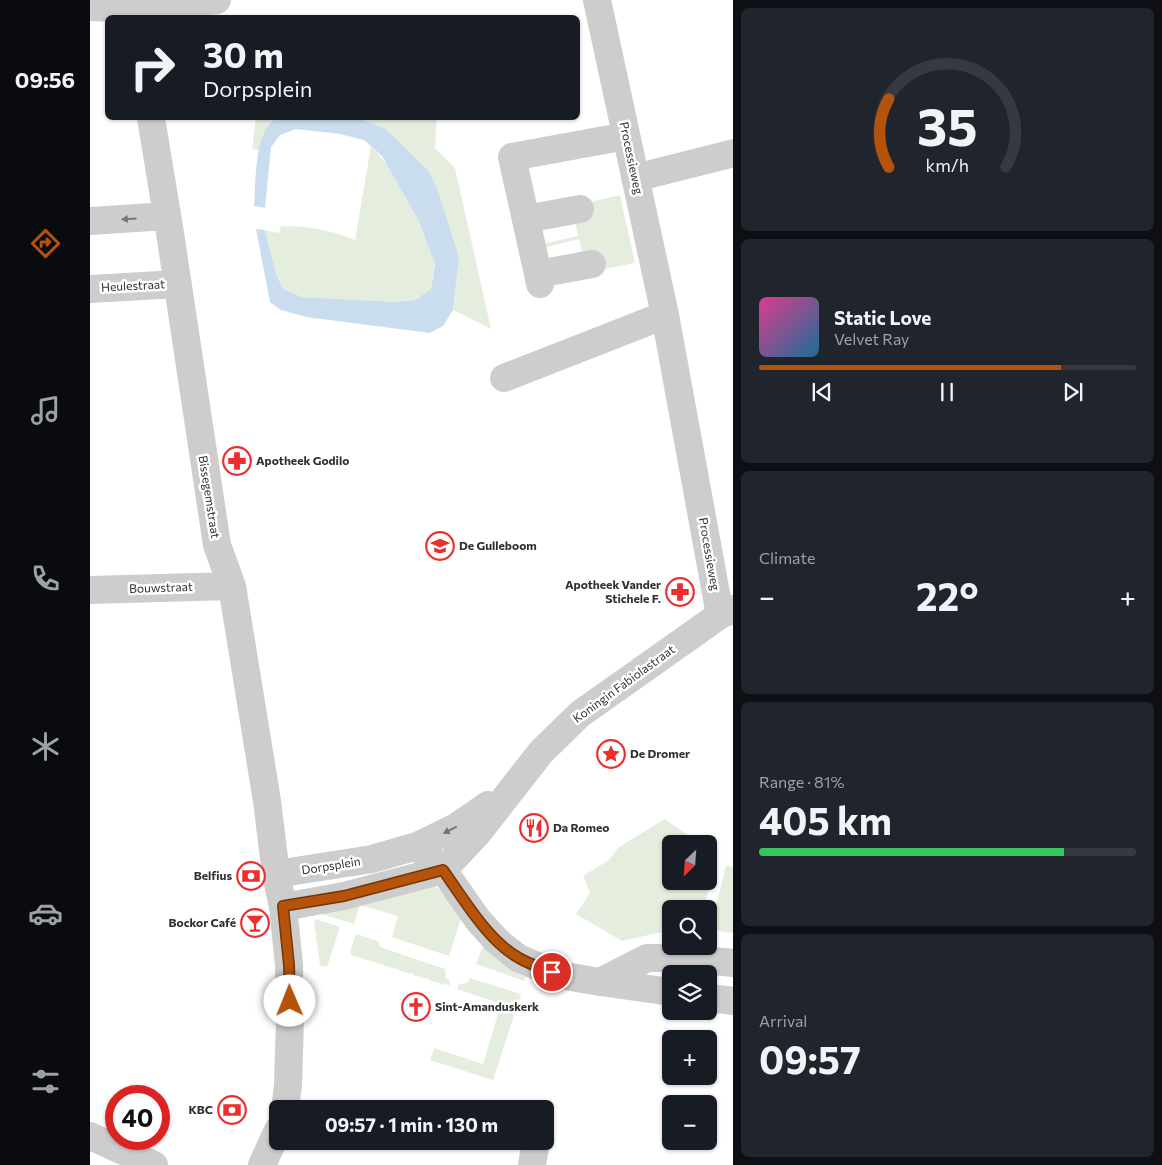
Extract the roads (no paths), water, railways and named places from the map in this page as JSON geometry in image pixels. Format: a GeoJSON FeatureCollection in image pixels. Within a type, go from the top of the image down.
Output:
{"type":"FeatureCollection","features":[{"type":"Feature","properties":{"kind":"street"},"geometry":{"type":"LineString","coordinates":[[90,7],[133,9],[217,0]]}},
{"type":"Feature","properties":{"kind":"street","name":"Processieweg"},"geometry":{"type":"LineString","coordinates":[[597,0],[727,612]]}},
{"type":"Feature","properties":{"kind":"street","name":"Bissegemstraat"},"geometry":{"type":"LineString","coordinates":[[151,120],[217,545],[232,586],[268,801],[276,874]]}},
{"type":"Feature","properties":{"kind":"street"},"geometry":{"type":"LineString","coordinates":[[592,264],[539,280],[512,157],[626,136]]}},
{"type":"Feature","properties":{"kind":"street"},"geometry":{"type":"LineString","coordinates":[[635,178],[733,153]]}},
{"type":"Feature","properties":{"kind":"street"},"geometry":{"type":"LineString","coordinates":[[526,219],[580,209]]}},
{"type":"Feature","properties":{"kind":"street"},"geometry":{"type":"LineString","coordinates":[[90,221],[167,216]]}},
{"type":"Feature","properties":{"kind":"street","name":"Heulestraat"},"geometry":{"type":"LineString","coordinates":[[90,289],[177,284]]}},
{"type":"Feature","properties":{"kind":"street"},"geometry":{"type":"LineString","coordinates":[[504,378],[665,315]]}},
{"type":"Feature","properties":{"kind":"street","name":"Bouwstraat"},"geometry":{"type":"LineString","coordinates":[[90,590],[232,586]]}},
{"type":"Feature","properties":{"kind":"street","name":"Koningin Fabiolastraat"},"geometry":{"type":"LineString","coordinates":[[443,870],[477,834],[538,755],[580,714],[727,612]]}},
{"type":"Feature","properties":{"kind":"street","name":"Koningin Fabiolastraat"},"geometry":{"type":"LineString","coordinates":[[417,846],[456,827],[506,795]]}},
{"type":"Feature","properties":{"kind":"street"},"geometry":{"type":"LineString","coordinates":[[417,846],[443,870],[478,920],[518,958],[559,974],[662,991]]}},
{"type":"Feature","properties":{"kind":"street","name":"Dorpsplein"},"geometry":{"type":"LineString","coordinates":[[276,874],[372,859],[417,846]]}},
{"type":"Feature","properties":{"kind":"street"},"geometry":{"type":"LineString","coordinates":[[283,906],[344,896],[443,870]]}},
{"type":"Feature","properties":{"kind":"street"},"geometry":{"type":"LineString","coordinates":[[276,874],[283,906],[289,965],[290,1019],[286,1100]]}},
{"type":"Feature","properties":{"kind":"street"},"geometry":{"type":"LineString","coordinates":[[600,982],[647,958],[678,958],[733,963]]}},
{"type":"Feature","properties":{"kind":"street"},"geometry":{"type":"LineString","coordinates":[[90,1136],[154,1165]]}},
{"type":"Feature","properties":{"kind":"street"},"geometry":{"type":"LineString","coordinates":[[262,1165],[269,1150]]}},
{"type":"Feature","properties":{"kind":"street"},"geometry":{"type":"LineString","coordinates":[[532,1165],[534,1150]]}},
{"type":"Feature","properties":{"kind":"water"},"geometry":{"type":"Polygon","coordinates":[[[274,120],[363,120],[386,129],[428,170],[437,188],[459,257],[453,310],[443,326],[430,333],[306,317],[281,310],[270,302],[256,229],[265,230],[276,274],[283,289],[302,297],[396,302],[415,300],[431,289],[435,264],[419,221],[382,156],[364,140],[340,134],[296,129],[280,135],[271,147],[265,208],[254,206],[260,144],[269,124],[274,120]]]}},
{"type":"Feature","properties":{"kind":"place","name":"Apotheek Godilo"},"geometry":{"type":"Point","coordinates":[237,461]}},
{"type":"Feature","properties":{"kind":"place","name":"De Gulleboom"},"geometry":{"type":"Point","coordinates":[440,546]}},
{"type":"Feature","properties":{"kind":"place","name":"Apotheek Vander Stichele F."},"geometry":{"type":"Point","coordinates":[680,592]}},
{"type":"Feature","properties":{"kind":"place","name":"De Dromer"},"geometry":{"type":"Point","coordinates":[611,754]}},
{"type":"Feature","properties":{"kind":"place","name":"Da Romeo"},"geometry":{"type":"Point","coordinates":[534,828]}},
{"type":"Feature","properties":{"kind":"place","name":"Belfius"},"geometry":{"type":"Point","coordinates":[251,876]}},
{"type":"Feature","properties":{"kind":"place","name":"Bockor Café"},"geometry":{"type":"Point","coordinates":[255,923]}},
{"type":"Feature","properties":{"kind":"place","name":"Sint-Amanduskerk"},"geometry":{"type":"Point","coordinates":[416,1007]}},
{"type":"Feature","properties":{"kind":"place","name":"KBC"},"geometry":{"type":"Point","coordinates":[232,1110]}}]}
